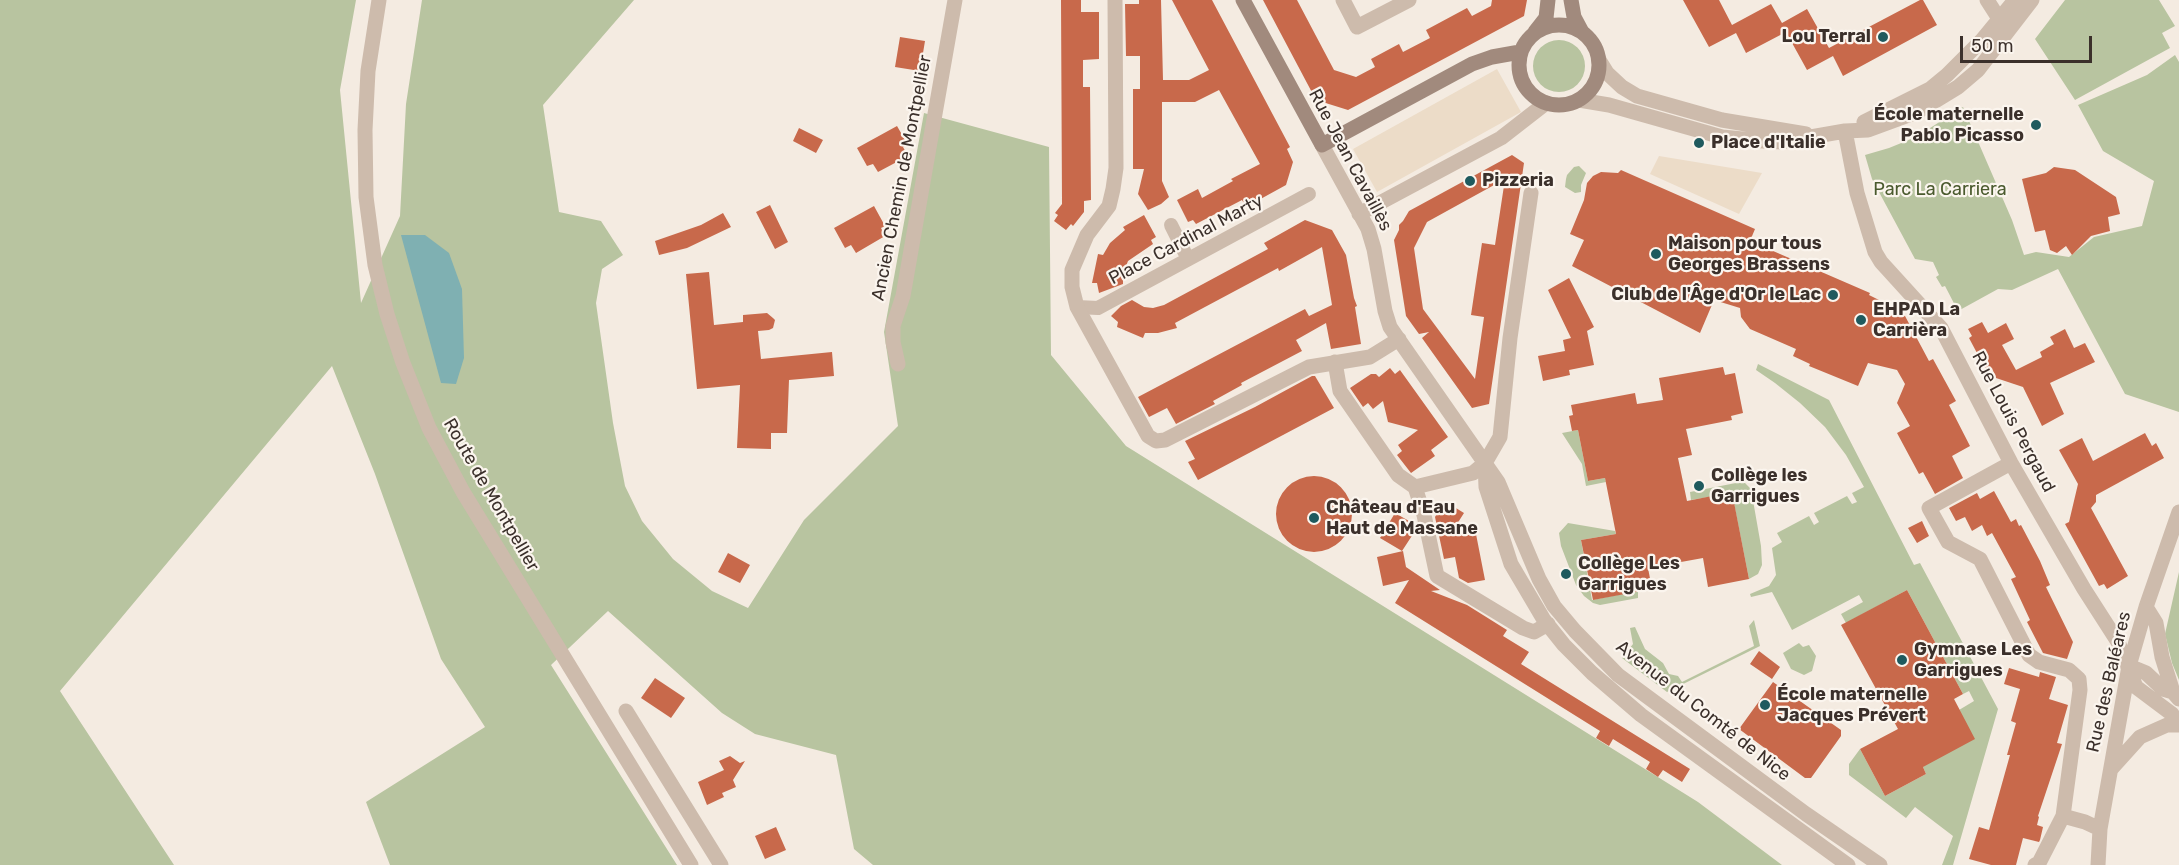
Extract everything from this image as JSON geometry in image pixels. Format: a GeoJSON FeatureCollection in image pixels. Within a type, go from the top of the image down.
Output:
{"type":"FeatureCollection","features":[{"type":"Feature","properties":{"kind":"main road","name":"Rue Jean Cavaillès"},"geometry":{"type":"LineString","coordinates":[[1243,0],[1322,145]]}},
{"type":"Feature","properties":{"kind":"main road"},"geometry":{"type":"LineString","coordinates":[[1548,0],[1546,18],[1525,42],[1520,52],[1519,69],[1528,91],[1546,103],[1561,106],[1578,100],[1593,87],[1599,69],[1599,60],[1593,44],[1582,32],[1574,17],[1571,0]]}},
{"type":"Feature","properties":{"kind":"main road"},"geometry":{"type":"LineString","coordinates":[[1532,34],[1558,24],[1567,25],[1582,32]]}},
{"type":"Feature","properties":{"kind":"main road"},"geometry":{"type":"LineString","coordinates":[[1322,145],[1472,64],[1492,57],[1520,52]]}},
{"type":"Feature","properties":{"kind":"street","name":"Route de Montpellier"},"geometry":{"type":"LineString","coordinates":[[379,0],[368,71],[365,130],[366,197],[375,265],[387,314],[403,363],[429,428],[463,492],[691,865]]}},
{"type":"Feature","properties":{"kind":"street","name":"Ancien Chemin de Montpellier"},"geometry":{"type":"LineString","coordinates":[[898,364],[893,342],[893,326],[903,296],[956,0]]}},
{"type":"Feature","properties":{"kind":"street"},"geometry":{"type":"LineString","coordinates":[[1114,0],[1115,179],[1109,206],[1088,235],[1072,270],[1071,287],[1077,307],[1148,436],[1156,441],[1165,440],[1309,367],[1370,357],[1399,339]]}},
{"type":"Feature","properties":{"kind":"street"},"geometry":{"type":"LineString","coordinates":[[1343,0],[1357,27],[1409,0]]}},
{"type":"Feature","properties":{"kind":"street"},"geometry":{"type":"LineString","coordinates":[[1987,0],[1998,20],[2009,32]]}},
{"type":"Feature","properties":{"kind":"street"},"geometry":{"type":"LineString","coordinates":[[1845,131],[1930,89],[1965,59],[2015,0]]}},
{"type":"Feature","properties":{"kind":"street"},"geometry":{"type":"LineString","coordinates":[[1578,100],[1610,105],[1722,137],[1782,142],[1845,131],[1868,130],[1917,112],[1958,87],[1978,70],[2032,0]]}},
{"type":"Feature","properties":{"kind":"street"},"geometry":{"type":"LineString","coordinates":[[1599,60],[1607,73],[1622,87],[1637,96],[1722,120],[1812,136]]}},
{"type":"Feature","properties":{"kind":"street"},"geometry":{"type":"LineString","coordinates":[[1359,214],[1501,138],[1546,103]]}},
{"type":"Feature","properties":{"kind":"street","name":"Rue Louis Pergaud"},"geometry":{"type":"LineString","coordinates":[[1845,131],[1857,193],[1875,252],[1881,262],[1941,328],[2011,463],[2084,589],[2118,642],[2136,687],[2172,714],[2179,724]]}},
{"type":"Feature","properties":{"kind":"street","name":"Rue Jean Cavaillès"},"geometry":{"type":"LineString","coordinates":[[1322,145],[1368,229],[1390,327],[1485,463]]}},
{"type":"Feature","properties":{"kind":"street"},"geometry":{"type":"LineString","coordinates":[[1415,487],[1473,473],[1485,463],[1500,437],[1510,338],[1531,193]]}},
{"type":"Feature","properties":{"kind":"street","name":"Place Cardinal Marty"},"geometry":{"type":"LineString","coordinates":[[1077,307],[1098,308],[1309,194]]}},
{"type":"Feature","properties":{"kind":"street"},"geometry":{"type":"LineString","coordinates":[[1171,225],[1188,259]]}},
{"type":"Feature","properties":{"kind":"street"},"geometry":{"type":"LineString","coordinates":[[1335,362],[1340,391],[1398,476],[1415,487],[1424,515],[1437,576],[1523,628],[1534,632],[1548,624]]}},
{"type":"Feature","properties":{"kind":"street","name":"Avenue du Comté de Nice"},"geometry":{"type":"LineString","coordinates":[[1485,463],[1486,487],[1511,564],[1548,624],[1564,645],[1592,673],[1641,715],[1848,865]]}},
{"type":"Feature","properties":{"kind":"street","name":"Avenue du Comté de Nice"},"geometry":{"type":"LineString","coordinates":[[1485,463],[1498,482],[1539,579],[1554,606],[1618,675],[1806,814],[1880,865]]}},
{"type":"Feature","properties":{"kind":"street"},"geometry":{"type":"LineString","coordinates":[[2011,463],[1929,508],[1948,542],[1980,559],[2029,655],[2039,662],[2069,670],[2079,679],[2080,690],[2063,816],[2039,863],[2035,865]]}},
{"type":"Feature","properties":{"kind":"street","name":"Rue des Baléares"},"geometry":{"type":"LineString","coordinates":[[2098,865],[2100,830],[2129,666],[2146,607],[2179,512]]}},
{"type":"Feature","properties":{"kind":"street"},"geometry":{"type":"LineString","coordinates":[[2146,607],[2156,623],[2162,657],[2176,696]]}},
{"type":"Feature","properties":{"kind":"street"},"geometry":{"type":"LineString","coordinates":[[2129,666],[2146,673],[2163,689],[2176,696]]}},
{"type":"Feature","properties":{"kind":"street"},"geometry":{"type":"LineString","coordinates":[[626,711],[721,865]]}},
{"type":"Feature","properties":{"kind":"street"},"geometry":{"type":"LineString","coordinates":[[2110,771],[2140,737],[2167,725],[2179,724]]}},
{"type":"Feature","properties":{"kind":"street"},"geometry":{"type":"LineString","coordinates":[[2063,816],[2085,822],[2100,830]]}},
{"type":"Feature","properties":{"kind":"green space"},"geometry":{"type":"Polygon","coordinates":[[[0,0],[356,0],[340,90],[361,303],[400,216],[406,104],[422,0],[634,0],[543,105],[559,212],[601,221],[623,255],[602,269],[596,303],[613,423],[625,486],[642,521],[673,559],[712,591],[748,608],[804,520],[898,426],[884,332],[924,113],[1049,147],[1051,355],[1126,446],[1698,802],[1782,865],[873,865],[854,849],[836,755],[755,734],[722,713],[608,611],[551,665],[677,865],[390,865],[366,802],[485,727],[441,659],[375,474],[332,366],[60,691],[174,865],[0,865],[0,0]]]}},
{"type":"Feature","properties":{"kind":"green space"},"geometry":{"type":"Polygon","coordinates":[[[2065,0],[2159,0],[2175,26],[2162,33],[2170,48],[2075,100],[2035,39],[2065,0]]]}},
{"type":"Feature","properties":{"kind":"green space"},"geometry":{"type":"Polygon","coordinates":[[[1554,40],[1564,40],[1573,44],[1581,52],[1585,66],[1581,80],[1573,88],[1564,92],[1554,92],[1545,88],[1537,80],[1533,71],[1533,61],[1537,52],[1545,44],[1554,40]]]}},
{"type":"Feature","properties":{"kind":"green space","name":"Parc La Carriera"},"geometry":{"type":"Polygon","coordinates":[[[2175,55],[2179,62],[2179,412],[2125,394],[2058,269],[2012,290],[1998,289],[1958,311],[1945,286],[1942,287],[1936,277],[1939,275],[1933,262],[1915,259],[1872,179],[1865,155],[1916,137],[1963,107],[2012,220],[2024,255],[2036,252],[2069,257],[2094,237],[2142,226],[2154,181],[2103,151],[2078,105],[2147,75],[2175,55]]]}},
{"type":"Feature","properties":{"kind":"green space"},"geometry":{"type":"Polygon","coordinates":[[[1579,166],[1586,173],[1581,192],[1575,193],[1565,187],[1566,179],[1574,167],[1579,166]]]}},
{"type":"Feature","properties":{"kind":"green space"},"geometry":{"type":"Polygon","coordinates":[[[1758,364],[1829,400],[1914,565],[1920,563],[1998,709],[1953,865],[1942,865],[1953,836],[1915,807],[1906,818],[1849,775],[1849,764],[1860,749],[1885,796],[1926,774],[1923,767],[1959,710],[1974,701],[1969,691],[1963,694],[1907,590],[1846,623],[1841,614],[1863,602],[1859,595],[1792,630],[1772,592],[1751,597],[1750,594],[1769,586],[1776,575],[1772,548],[1782,542],[1777,533],[1809,516],[1814,525],[1819,522],[1814,513],[1847,496],[1852,504],[1857,502],[1852,493],[1864,487],[1846,455],[1825,427],[1800,403],[1756,370],[1758,364]]]}},
{"type":"Feature","properties":{"kind":"green space"},"geometry":{"type":"Polygon","coordinates":[[[1578,430],[1588,481],[1605,478],[1606,482],[1586,486],[1582,464],[1562,433],[1578,430]]]}},
{"type":"Feature","properties":{"kind":"green space"},"geometry":{"type":"Polygon","coordinates":[[[1741,482],[1751,489],[1761,546],[1762,565],[1758,574],[1749,579],[1732,493],[1691,500],[1690,492],[1741,482]]]}},
{"type":"Feature","properties":{"kind":"green space"},"geometry":{"type":"Polygon","coordinates":[[[1568,523],[1615,531],[1616,534],[1581,540],[1592,600],[1638,591],[1638,598],[1600,605],[1584,596],[1576,585],[1561,546],[1559,533],[1568,523]]]}},
{"type":"Feature","properties":{"kind":"green space"},"geometry":{"type":"Polygon","coordinates":[[[2179,572],[2179,680],[2165,634],[2179,572]]]}},
{"type":"Feature","properties":{"kind":"green space"},"geometry":{"type":"Polygon","coordinates":[[[1754,620],[1760,646],[1667,692],[1622,658],[1633,644],[1630,628],[1635,627],[1645,649],[1663,663],[1669,674],[1678,676],[1682,682],[1754,646],[1749,626],[1754,620]]]}},
{"type":"Feature","properties":{"kind":"green space"},"geometry":{"type":"Polygon","coordinates":[[[1799,643],[1803,647],[1809,645],[1816,656],[1812,671],[1804,675],[1791,669],[1783,653],[1799,643]]]}},
{"type":"Feature","properties":{"kind":"shaded area"},"geometry":{"type":"Polygon","coordinates":[[[1497,69],[1521,112],[1377,192],[1353,149],[1497,69]]]}},
{"type":"Feature","properties":{"kind":"shaded area"},"geometry":{"type":"Polygon","coordinates":[[[1659,156],[1762,173],[1739,214],[1650,174],[1659,156]]]}},
{"type":"Feature","properties":{"kind":"water"},"geometry":{"type":"Polygon","coordinates":[[[401,235],[425,235],[449,253],[462,289],[464,358],[456,384],[441,383],[401,235]]]}},
{"type":"Feature","properties":{"kind":"building"},"geometry":{"type":"Polygon","coordinates":[[[1061,0],[1081,0],[1081,12],[1099,12],[1099,59],[1083,60],[1083,87],[1090,87],[1091,200],[1084,201],[1084,212],[1073,226],[1071,224],[1066,230],[1054,221],[1058,215],[1055,213],[1062,204],[1061,0]]]}},
{"type":"Feature","properties":{"kind":"building"},"geometry":{"type":"Polygon","coordinates":[[[1139,0],[1161,0],[1163,80],[1189,80],[1209,70],[1172,0],[1212,0],[1290,147],[1287,149],[1293,162],[1286,185],[1246,207],[1242,200],[1196,224],[1193,220],[1188,222],[1177,200],[1198,189],[1202,198],[1260,164],[1219,90],[1195,102],[1162,102],[1162,181],[1169,197],[1148,210],[1138,194],[1144,169],[1133,169],[1133,89],[1140,89],[1140,56],[1126,56],[1125,4],[1139,4],[1139,0]]]}},
{"type":"Feature","properties":{"kind":"building"},"geometry":{"type":"Polygon","coordinates":[[[1263,0],[1297,0],[1334,70],[1356,77],[1375,67],[1371,59],[1399,44],[1403,52],[1430,38],[1426,30],[1467,8],[1472,16],[1491,6],[1492,0],[1527,0],[1524,16],[1348,110],[1316,100],[1263,0]]]}},
{"type":"Feature","properties":{"kind":"building","name":"Lou Terral"},"geometry":{"type":"Polygon","coordinates":[[[1683,0],[1719,0],[1732,25],[1771,4],[1782,23],[1807,9],[1829,48],[1920,0],[1923,0],[1937,25],[1843,76],[1833,56],[1807,70],[1786,32],[1746,53],[1736,33],[1709,47],[1683,0]]]}},
{"type":"Feature","properties":{"kind":"building"},"geometry":{"type":"Polygon","coordinates":[[[900,37],[925,41],[920,71],[895,67],[900,37]]]}},
{"type":"Feature","properties":{"kind":"building"},"geometry":{"type":"Polygon","coordinates":[[[897,126],[908,145],[903,147],[908,156],[878,172],[873,164],[867,166],[857,148],[897,126]]]}},
{"type":"Feature","properties":{"kind":"building"},"geometry":{"type":"Polygon","coordinates":[[[799,128],[823,140],[816,153],[793,141],[799,128]]]}},
{"type":"Feature","properties":{"kind":"building"},"geometry":{"type":"Polygon","coordinates":[[[1512,155],[1524,163],[1489,404],[1472,408],[1422,338],[1429,332],[1419,334],[1406,316],[1394,240],[1399,225],[1409,211],[1512,155]],[[1505,179],[1427,222],[1414,248],[1423,309],[1475,379],[1484,317],[1471,315],[1482,243],[1495,245],[1505,179]]]}},
{"type":"Feature","properties":{"kind":"building"},"geometry":{"type":"Polygon","coordinates":[[[2054,167],[2075,170],[2116,197],[2120,214],[2108,217],[2110,231],[2091,236],[2072,255],[2066,246],[2057,253],[2050,250],[2045,230],[2035,232],[2022,179],[2046,173],[2054,167]]]}},
{"type":"Feature","properties":{"kind":"building"},"geometry":{"type":"Polygon","coordinates":[[[1621,170],[1755,229],[1750,241],[1870,293],[1869,295],[1885,303],[1884,306],[1905,316],[1929,361],[1933,359],[1956,401],[1949,405],[1970,446],[1952,456],[1963,478],[1935,494],[1923,472],[1919,474],[1897,433],[1910,426],[1897,403],[1905,384],[1897,370],[1868,363],[1858,386],[1809,366],[1810,364],[1793,356],[1796,349],[1750,329],[1741,317],[1740,308],[1714,300],[1700,333],[1572,266],[1584,240],[1570,234],[1584,200],[1587,183],[1601,172],[1618,173],[1621,170]]]}},
{"type":"Feature","properties":{"kind":"building"},"geometry":{"type":"Polygon","coordinates":[[[770,205],[788,242],[775,249],[756,212],[770,205]]]}},
{"type":"Feature","properties":{"kind":"building"},"geometry":{"type":"Polygon","coordinates":[[[874,206],[885,226],[881,228],[885,236],[856,253],[851,245],[845,248],[834,228],[874,206]]]}},
{"type":"Feature","properties":{"kind":"building"},"geometry":{"type":"Polygon","coordinates":[[[723,213],[731,227],[687,248],[659,255],[655,241],[701,225],[723,213]]]}},
{"type":"Feature","properties":{"kind":"building"},"geometry":{"type":"Polygon","coordinates":[[[1144,215],[1156,237],[1151,240],[1153,244],[1128,261],[1123,274],[1123,284],[1099,293],[1097,283],[1092,283],[1098,254],[1103,255],[1110,243],[1125,230],[1123,227],[1144,215]]]}},
{"type":"Feature","properties":{"kind":"building"},"geometry":{"type":"Polygon","coordinates":[[[1305,220],[1332,230],[1346,255],[1357,306],[1355,307],[1361,344],[1331,349],[1326,323],[1296,340],[1302,351],[1241,383],[1242,385],[1213,401],[1215,404],[1176,424],[1167,408],[1149,417],[1138,397],[1305,309],[1309,316],[1332,305],[1322,247],[1175,323],[1177,328],[1158,333],[1145,333],[1143,338],[1117,327],[1118,322],[1111,316],[1121,306],[1132,300],[1144,307],[1153,308],[1164,305],[1268,249],[1264,243],[1305,220]]]}},
{"type":"Feature","properties":{"kind":"building"},"geometry":{"type":"Polygon","coordinates":[[[709,272],[714,325],[743,322],[743,315],[767,313],[775,320],[773,328],[758,331],[761,359],[832,352],[834,376],[789,380],[787,433],[771,433],[771,449],[737,448],[740,385],[697,389],[686,274],[709,272]]]}},
{"type":"Feature","properties":{"kind":"building"},"geometry":{"type":"Polygon","coordinates":[[[1569,278],[1594,327],[1587,331],[1594,365],[1569,370],[1570,375],[1543,381],[1538,356],[1565,351],[1563,340],[1571,338],[1548,290],[1569,278]]]}},
{"type":"Feature","properties":{"kind":"building"},"geometry":{"type":"Polygon","coordinates":[[[1982,322],[1988,333],[2006,323],[2014,339],[2002,345],[2016,370],[2042,357],[2040,352],[2054,344],[2050,337],[2065,329],[2074,348],[2085,343],[2095,362],[2050,383],[2064,414],[2042,426],[2023,387],[1996,378],[1992,368],[1986,370],[1969,338],[1972,336],[1968,329],[1982,322]]]}},
{"type":"Feature","properties":{"kind":"building"},"geometry":{"type":"Polygon","coordinates":[[[1723,367],[1725,375],[1735,373],[1743,413],[1731,416],[1732,420],[1686,429],[1692,455],[1678,458],[1687,501],[1732,492],[1749,579],[1708,587],[1703,558],[1648,568],[1652,589],[1593,600],[1581,540],[1616,534],[1605,478],[1588,481],[1578,430],[1572,431],[1569,416],[1573,415],[1571,405],[1635,393],[1637,404],[1663,400],[1659,378],[1723,367]]]}},
{"type":"Feature","properties":{"kind":"building"},"geometry":{"type":"Polygon","coordinates":[[[1390,368],[1395,374],[1400,370],[1448,437],[1431,450],[1435,456],[1411,473],[1397,455],[1402,451],[1398,445],[1418,430],[1388,422],[1383,401],[1373,409],[1368,403],[1363,407],[1350,388],[1371,374],[1379,377],[1390,368]]]}},
{"type":"Feature","properties":{"kind":"building"},"geometry":{"type":"Polygon","coordinates":[[[1315,376],[1334,408],[1198,480],[1188,462],[1195,459],[1185,441],[1315,376]]]}},
{"type":"Feature","properties":{"kind":"building"},"geometry":{"type":"Polygon","coordinates":[[[2145,433],[2152,446],[2156,443],[2164,458],[2096,495],[2096,502],[2091,508],[2128,576],[2107,589],[2104,584],[2099,586],[2065,524],[2069,522],[2078,484],[2059,450],[2082,438],[2093,461],[2145,433]]]}},
{"type":"Feature","properties":{"kind":"building","name":"Château d'Eau Haut de Massane"},"geometry":{"type":"Polygon","coordinates":[[[1307,476],[1321,476],[1335,482],[1346,493],[1352,507],[1349,529],[1341,541],[1321,552],[1307,552],[1293,546],[1282,535],[1276,521],[1276,507],[1282,493],[1293,482],[1307,476]]]}},
{"type":"Feature","properties":{"kind":"building"},"geometry":{"type":"Polygon","coordinates":[[[1994,491],[2011,522],[2016,519],[2019,526],[2021,525],[2040,561],[2050,585],[2046,587],[2073,642],[2067,659],[2043,653],[2027,622],[2030,620],[2011,579],[2016,577],[1992,533],[1987,536],[1982,525],[1972,531],[1965,517],[1956,521],[1949,508],[1977,493],[1980,499],[1994,491]]]}},
{"type":"Feature","properties":{"kind":"building"},"geometry":{"type":"Polygon","coordinates":[[[1443,503],[1464,513],[1450,535],[1475,529],[1485,580],[1468,583],[1459,578],[1455,557],[1444,559],[1435,517],[1443,503]]]}},
{"type":"Feature","properties":{"kind":"building"},"geometry":{"type":"Polygon","coordinates":[[[1395,513],[1416,525],[1417,528],[1402,551],[1380,538],[1395,513]]]}},
{"type":"Feature","properties":{"kind":"building"},"geometry":{"type":"Polygon","coordinates":[[[1922,521],[1929,536],[1917,543],[1908,528],[1922,521]]]}},
{"type":"Feature","properties":{"kind":"building"},"geometry":{"type":"Polygon","coordinates":[[[1403,551],[1406,567],[1440,590],[1431,591],[1467,605],[1507,630],[1503,636],[1529,652],[1521,664],[1690,769],[1682,782],[1663,770],[1658,777],[1646,769],[1650,762],[1613,739],[1609,746],[1596,738],[1600,731],[1395,603],[1409,580],[1383,586],[1377,557],[1403,551]]]}},
{"type":"Feature","properties":{"kind":"building"},"geometry":{"type":"Polygon","coordinates":[[[728,553],[750,565],[740,583],[718,572],[728,553]]]}},
{"type":"Feature","properties":{"kind":"building","name":"Gymnase Les Garrigues"},"geometry":{"type":"Polygon","coordinates":[[[1907,590],[1963,694],[1954,699],[1975,739],[1923,767],[1926,774],[1885,796],[1860,749],[1898,729],[1841,625],[1907,590]]]}},
{"type":"Feature","properties":{"kind":"building"},"geometry":{"type":"Polygon","coordinates":[[[1759,651],[1780,667],[1772,679],[1750,664],[1759,651]]]}},
{"type":"Feature","properties":{"kind":"building"},"geometry":{"type":"Polygon","coordinates":[[[2009,668],[2039,677],[2040,672],[2056,677],[2049,699],[2068,705],[2057,743],[2062,744],[2038,816],[2037,825],[2043,827],[2040,840],[2039,842],[2023,838],[2016,865],[1991,865],[1969,859],[1979,827],[1989,830],[2010,755],[2007,755],[2016,723],[2011,721],[2020,689],[2004,684],[2009,668]]]}},
{"type":"Feature","properties":{"kind":"building"},"geometry":{"type":"Polygon","coordinates":[[[655,678],[685,698],[671,718],[641,698],[655,678]]]}},
{"type":"Feature","properties":{"kind":"building"},"geometry":{"type":"Polygon","coordinates":[[[1773,682],[1841,730],[1841,736],[1811,778],[1805,778],[1739,729],[1773,682]]]}},
{"type":"Feature","properties":{"kind":"building"},"geometry":{"type":"Polygon","coordinates":[[[730,756],[740,763],[745,761],[733,780],[736,787],[722,793],[724,797],[707,805],[698,782],[724,770],[719,761],[730,756]]]}},
{"type":"Feature","properties":{"kind":"building"},"geometry":{"type":"Polygon","coordinates":[[[776,827],[786,850],[765,859],[755,836],[776,827]]]}},
{"type":"Feature","properties":{"kind":"place","name":"Lou Terral"},"geometry":{"type":"Point","coordinates":[1883,37]}},
{"type":"Feature","properties":{"kind":"place","name":"École maternelle Pablo Picasso"},"geometry":{"type":"Point","coordinates":[2036,125]}},
{"type":"Feature","properties":{"kind":"place","name":"Place d'Italie"},"geometry":{"type":"Point","coordinates":[1699,143]}},
{"type":"Feature","properties":{"kind":"place","name":"Pizzeria"},"geometry":{"type":"Point","coordinates":[1470,181]}},
{"type":"Feature","properties":{"kind":"place","name":"Maison pour tous Georges Brassens"},"geometry":{"type":"Point","coordinates":[1656,254]}},
{"type":"Feature","properties":{"kind":"place","name":"Club de l'Âge d'Or le Lac"},"geometry":{"type":"Point","coordinates":[1833,295]}},
{"type":"Feature","properties":{"kind":"place","name":"EHPAD La Carrièra"},"geometry":{"type":"Point","coordinates":[1861,320]}},
{"type":"Feature","properties":{"kind":"place","name":"Collège les Garrigues"},"geometry":{"type":"Point","coordinates":[1699,486]}},
{"type":"Feature","properties":{"kind":"place","name":"Château d'Eau Haut de Massane"},"geometry":{"type":"Point","coordinates":[1314,518]}},
{"type":"Feature","properties":{"kind":"place","name":"Collège Les Garrigues"},"geometry":{"type":"Point","coordinates":[1566,574]}},
{"type":"Feature","properties":{"kind":"place","name":"Gymnase Les Garrigues"},"geometry":{"type":"Point","coordinates":[1902,660]}},
{"type":"Feature","properties":{"kind":"place","name":"École maternelle Jacques Prévert"},"geometry":{"type":"Point","coordinates":[1765,705]}}]}
